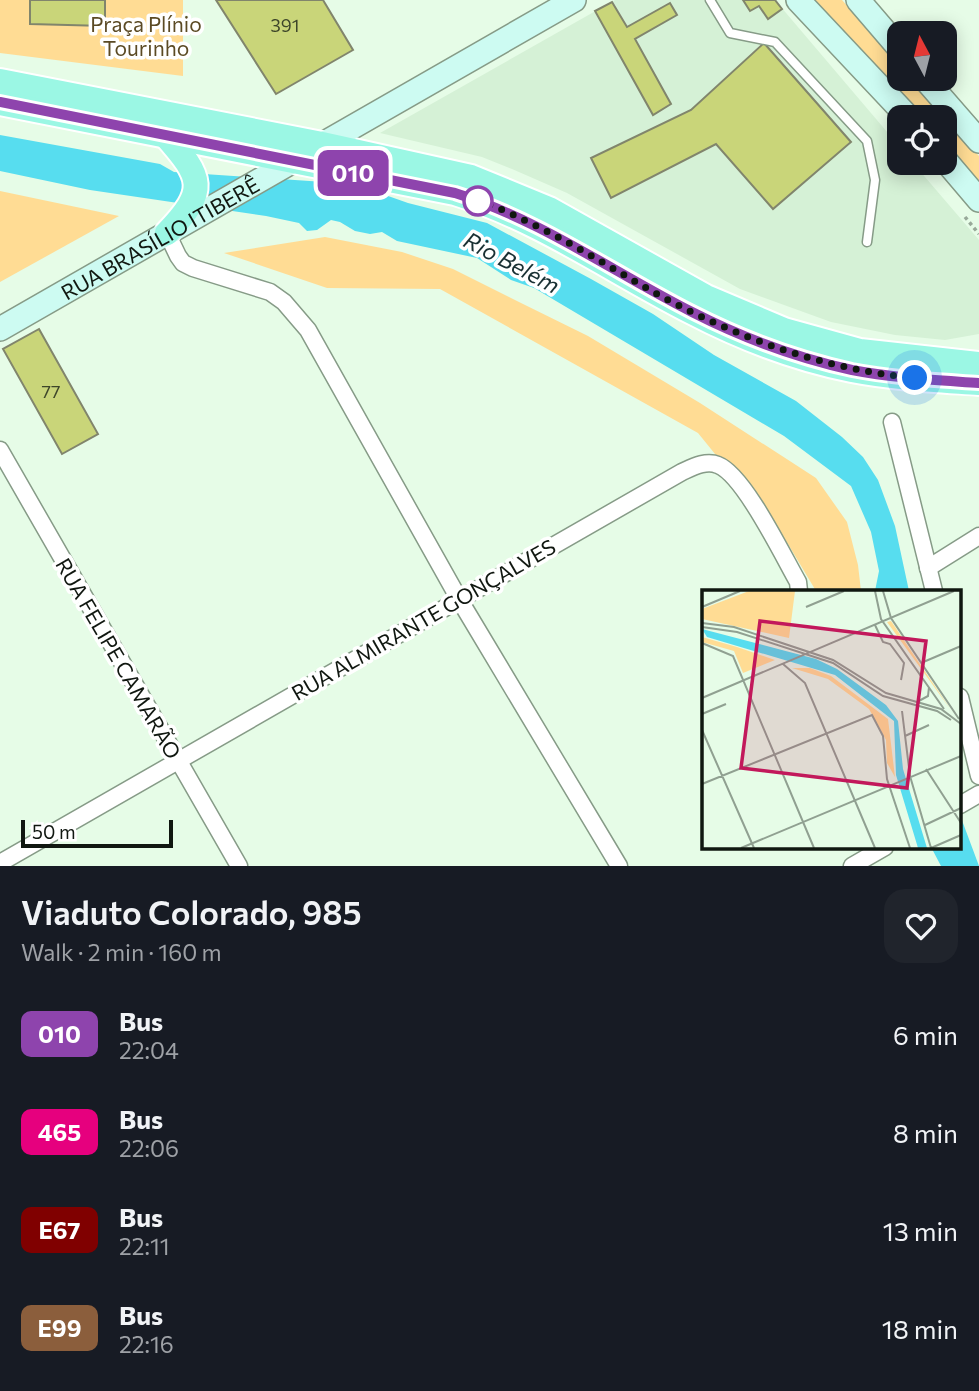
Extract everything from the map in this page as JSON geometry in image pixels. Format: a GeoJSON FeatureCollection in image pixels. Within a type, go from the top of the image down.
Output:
{"type":"FeatureCollection","features":[{"type":"Feature","properties":{"kind":"main road","name":"RUA BRASÍLIO ITIBERÊ"},"geometry":{"type":"LineString","coordinates":[[0,329],[574,0]]}},
{"type":"Feature","properties":{"kind":"main road"},"geometry":{"type":"LineString","coordinates":[[798,0],[897,105]]}},
{"type":"Feature","properties":{"kind":"main road"},"geometry":{"type":"LineString","coordinates":[[858,0],[887,34]]}},
{"type":"Feature","properties":{"kind":"main road"},"geometry":{"type":"LineString","coordinates":[[0,81],[322,144],[495,185],[569,220],[705,297],[784,330],[860,351],[976,367]]}},
{"type":"Feature","properties":{"kind":"main road"},"geometry":{"type":"LineString","coordinates":[[936,91],[976,133]]}},
{"type":"Feature","properties":{"kind":"main road"},"geometry":{"type":"LineString","coordinates":[[0,103],[455,193],[505,211],[562,239],[692,312],[735,332],[810,359],[863,372],[976,367]]}},
{"type":"Feature","properties":{"kind":"main road"},"geometry":{"type":"LineString","coordinates":[[165,135],[193,172],[194,193],[188,210],[167,233]]}},
{"type":"Feature","properties":{"kind":"main road"},"geometry":{"type":"LineString","coordinates":[[957,174],[979,200]]}},
{"type":"Feature","properties":{"kind":"street"},"geometry":{"type":"LineString","coordinates":[[167,233],[183,263],[270,292],[284,302],[308,330],[459,599],[619,866]]}},
{"type":"Feature","properties":{"kind":"street"},"geometry":{"type":"LineString","coordinates":[[892,422],[934,590]]}},
{"type":"Feature","properties":{"kind":"street","name":"RUA FELIPE CAMARÃO"},"geometry":{"type":"LineString","coordinates":[[0,450],[239,866]]}},
{"type":"Feature","properties":{"kind":"street","name":"RUA ALMIRANTE GONÇALVES"},"geometry":{"type":"LineString","coordinates":[[0,863],[681,472],[704,463],[718,464],[738,479],[798,582],[799,590]]}},
{"type":"Feature","properties":{"kind":"street"},"geometry":{"type":"LineString","coordinates":[[928,568],[979,536]]}},
{"type":"Feature","properties":{"kind":"street"},"geometry":{"type":"LineString","coordinates":[[962,705],[979,776]]}},
{"type":"Feature","properties":{"kind":"street"},"geometry":{"type":"LineString","coordinates":[[863,859],[884,848]]}},
{"type":"Feature","properties":{"kind":"lane"},"geometry":{"type":"LineString","coordinates":[[710,0],[730,33],[775,42],[867,141],[875,180],[867,242]]}},
{"type":"Feature","properties":{"kind":"shaded area"},"geometry":{"type":"Polygon","coordinates":[[[615,0],[775,0],[887,132],[887,175],[923,175],[979,240],[979,334],[945,340],[895,335],[831,322],[740,289],[567,193],[512,169],[482,157],[380,133],[615,0]]]}},
{"type":"Feature","properties":{"kind":"green space","name":"Praça Plínio Tourinho"},"geometry":{"type":"Polygon","coordinates":[[[0,0],[183,0],[183,76],[0,53],[0,0]]]}},
{"type":"Feature","properties":{"kind":"green space"},"geometry":{"type":"Polygon","coordinates":[[[815,0],[842,0],[887,51],[887,79],[815,0]]]}},
{"type":"Feature","properties":{"kind":"green space"},"geometry":{"type":"Polygon","coordinates":[[[897,91],[922,91],[934,105],[910,105],[897,91]]]}},
{"type":"Feature","properties":{"kind":"green space"},"geometry":{"type":"Polygon","coordinates":[[[957,131],[979,156],[979,181],[957,157],[957,131]]]}},
{"type":"Feature","properties":{"kind":"green space"},"geometry":{"type":"Polygon","coordinates":[[[0,191],[119,216],[0,282],[0,191]]]}},
{"type":"Feature","properties":{"kind":"green space"},"geometry":{"type":"Polygon","coordinates":[[[325,237],[402,252],[453,269],[588,336],[700,403],[816,478],[847,522],[858,565],[861,590],[815,590],[788,544],[698,433],[440,289],[327,288],[224,253],[325,237]]]}},
{"type":"Feature","properties":{"kind":"water","name":"Rio Belém"},"geometry":{"type":"Polygon","coordinates":[[[0,135],[160,164],[174,172],[354,184],[408,203],[487,223],[653,314],[714,355],[796,401],[842,437],[863,457],[878,480],[895,526],[909,590],[875,590],[879,571],[871,532],[851,486],[784,436],[534,288],[511,280],[477,258],[397,241],[382,232],[370,234],[355,231],[331,220],[317,230],[307,231],[299,223],[266,216],[90,190],[0,171],[0,135]]]}},
{"type":"Feature","properties":{"kind":"water"},"geometry":{"type":"Polygon","coordinates":[[[962,820],[979,866],[941,866],[932,848],[962,848],[962,820]]]}},
{"type":"Feature","properties":{"kind":"building"},"geometry":{"type":"Polygon","coordinates":[[[30,0],[105,0],[105,26],[30,24],[30,0]]]}},
{"type":"Feature","properties":{"kind":"building"},"geometry":{"type":"Polygon","coordinates":[[[216,0],[323,0],[353,50],[276,94],[216,0]]]}},
{"type":"Feature","properties":{"kind":"building"},"geometry":{"type":"Polygon","coordinates":[[[743,0],[775,0],[782,9],[768,19],[759,6],[750,11],[743,0]]]}},
{"type":"Feature","properties":{"kind":"building"},"geometry":{"type":"Polygon","coordinates":[[[612,2],[627,27],[670,3],[677,15],[635,39],[671,104],[653,115],[595,11],[612,2]]]}},
{"type":"Feature","properties":{"kind":"building"},"geometry":{"type":"Polygon","coordinates":[[[764,43],[851,142],[773,209],[716,144],[611,198],[591,158],[691,110],[764,43]]]}},
{"type":"Feature","properties":{"kind":"building"},"geometry":{"type":"Polygon","coordinates":[[[39,329],[98,434],[62,454],[3,349],[39,329]]]}},
{"type":"Feature","properties":{"kind":"bus line","name":"010"},"geometry":{"type":"LineString","coordinates":[[0,102],[455,193],[539,227],[692,312],[772,347],[853,370],[979,383]]}},
{"type":"Feature","properties":{"kind":"route"},"geometry":{"type":"LineString","coordinates":[[478,201],[539,227],[692,312],[772,347],[853,370],[915,378]]}}]}
